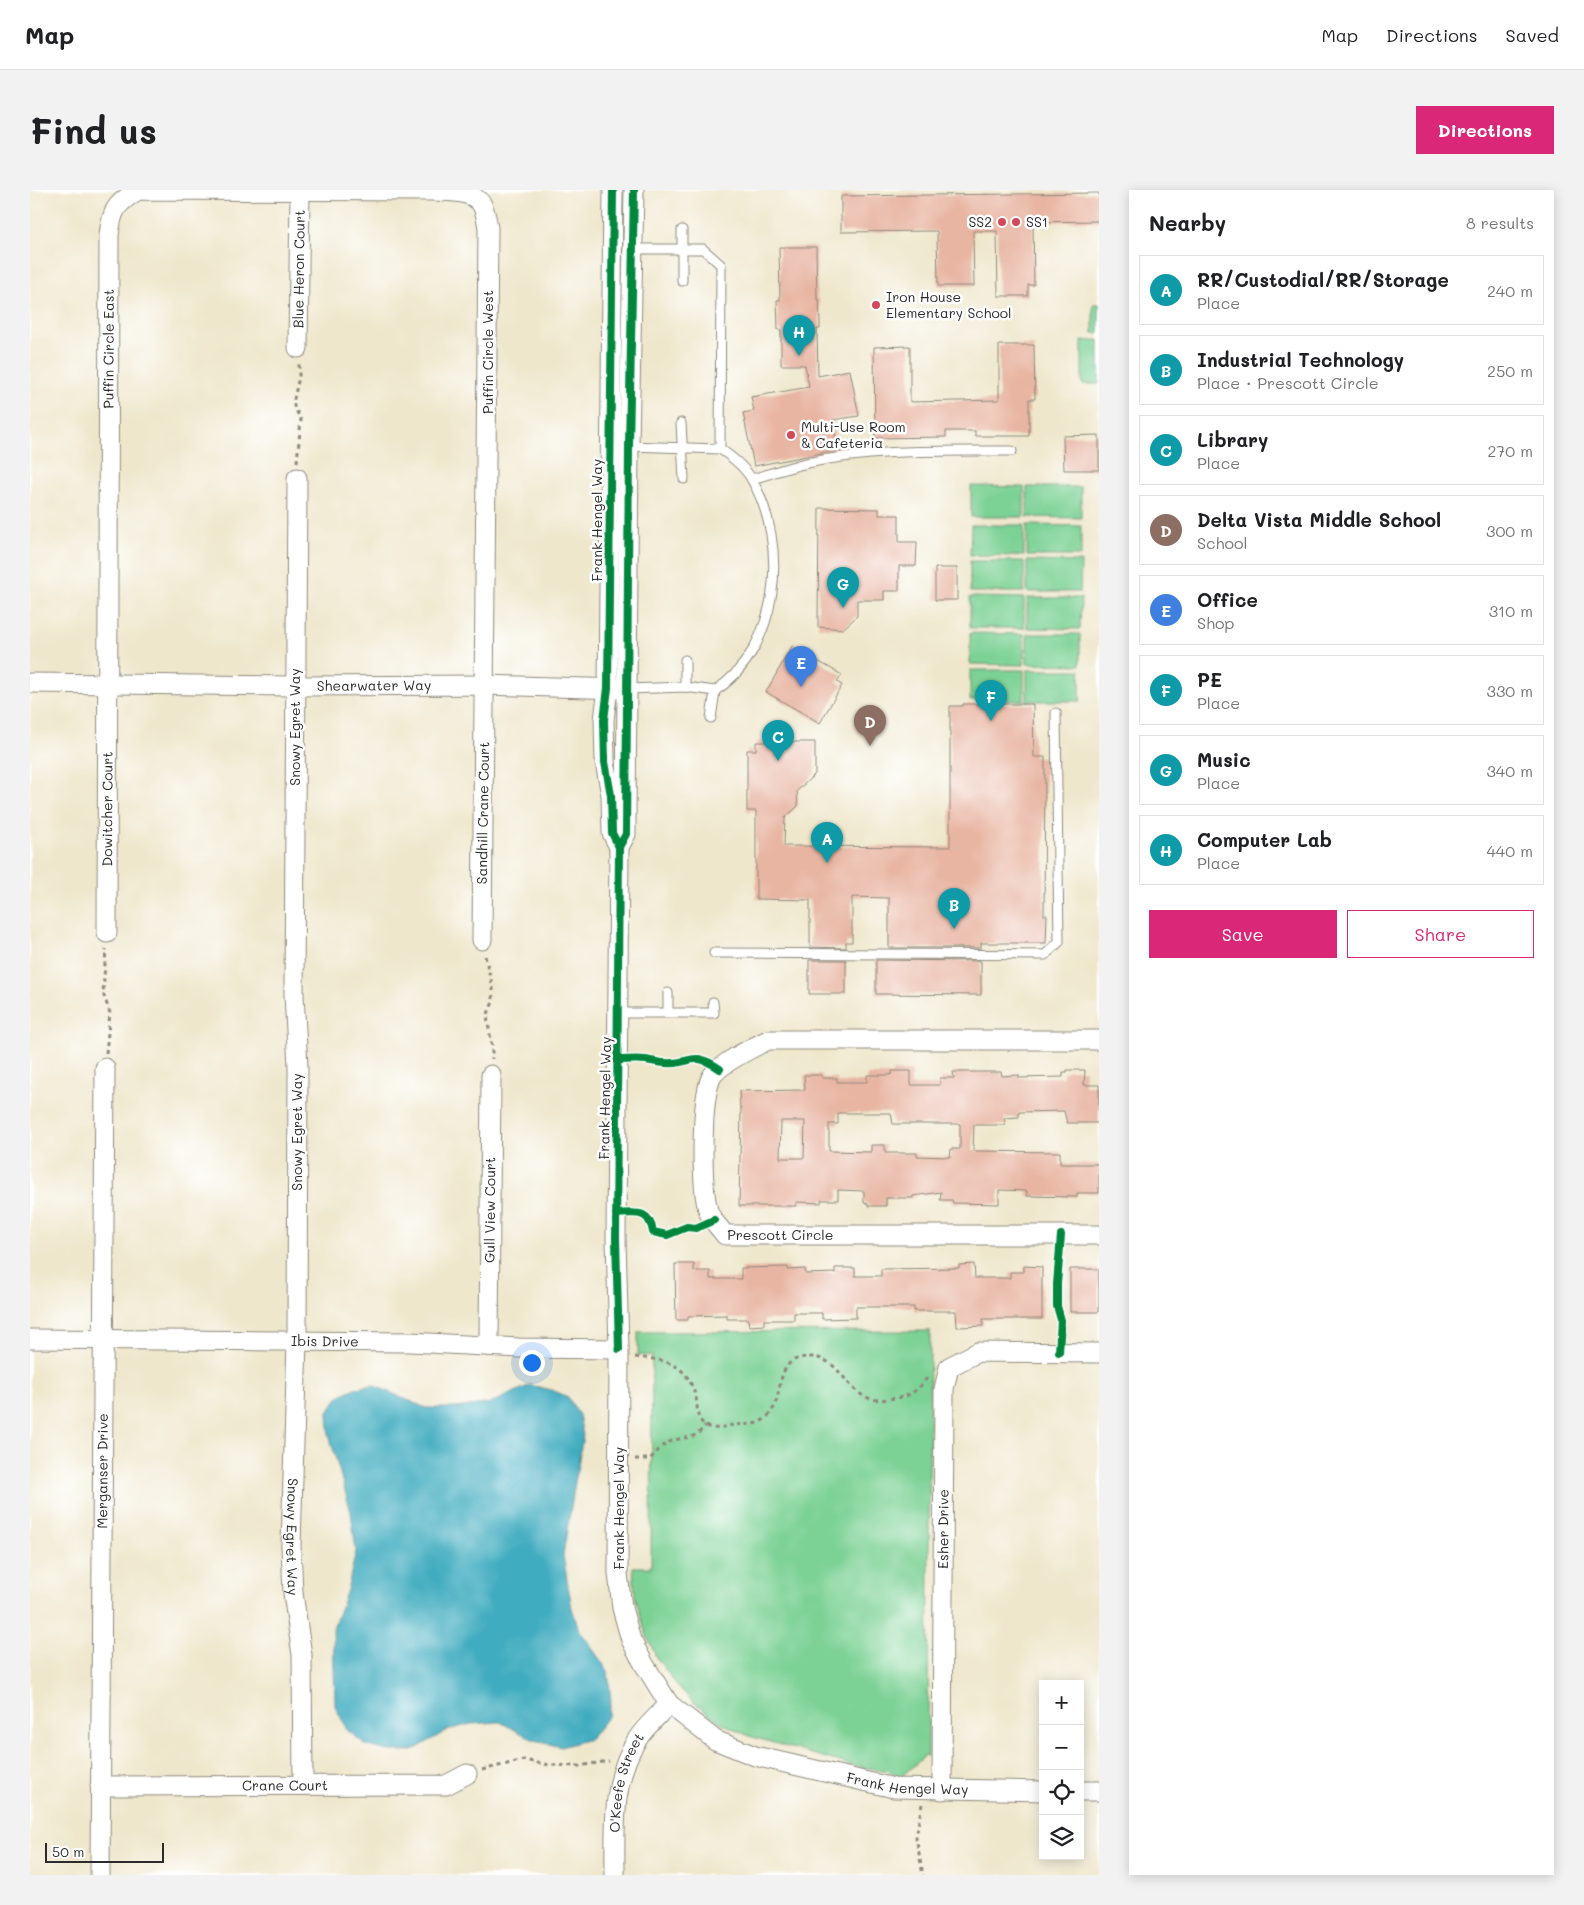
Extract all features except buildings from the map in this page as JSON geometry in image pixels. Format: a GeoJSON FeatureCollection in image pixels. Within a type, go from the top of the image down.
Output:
{"type":"FeatureCollection","features":[{"type":"Feature","properties":{"kind":"street","name":"Puffin Circle East"},"geometry":{"type":"LineString","coordinates":[[108,684],[109,236],[111,217],[121,201],[138,190],[300,191]]}},
{"type":"Feature","properties":{"kind":"street","name":"Frank Hengel Way"},"geometry":{"type":"LineString","coordinates":[[613,190],[620,446],[618,689],[626,834],[620,847],[616,1239],[619,1349],[618,1572],[622,1608],[631,1640],[669,1704],[715,1740],[755,1756],[894,1788],[1039,1791]]}},
{"type":"Feature","properties":{"kind":"street","name":"Frank Hengel Way"},"geometry":{"type":"LineString","coordinates":[[620,446],[633,249],[634,190]]}},
{"type":"Feature","properties":{"kind":"street","name":"Blue Heron Court"},"geometry":{"type":"LineString","coordinates":[[298,348],[300,191]]}},
{"type":"Feature","properties":{"kind":"street","name":"Puffin Circle West"},"geometry":{"type":"LineString","coordinates":[[300,191],[434,191],[460,193],[475,198],[482,206],[488,228],[485,685]]}},
{"type":"Feature","properties":{"kind":"street","name":"Snowy Egret Way"},"geometry":{"type":"LineString","coordinates":[[297,478],[294,995],[298,1066],[297,1340],[291,1546],[293,1593],[302,1655],[303,1785]]}},
{"type":"Feature","properties":{"kind":"street","name":"Shearwater Way"},"geometry":{"type":"LineString","coordinates":[[30,684],[485,685],[618,689]]}},
{"type":"Feature","properties":{"kind":"street","name":"Dowitcher Court"},"geometry":{"type":"LineString","coordinates":[[107,933],[108,684]]}},
{"type":"Feature","properties":{"kind":"street","name":"Sandhill Crane Court"},"geometry":{"type":"LineString","coordinates":[[482,940],[485,685]]}},
{"type":"Feature","properties":{"kind":"street","name":"Prescott Circle"},"geometry":{"type":"LineString","coordinates":[[1099,1040],[768,1040],[737,1055],[712,1077],[704,1108],[704,1192],[708,1213],[725,1235],[1099,1234]]}},
{"type":"Feature","properties":{"kind":"street","name":"Merganser Drive"},"geometry":{"type":"LineString","coordinates":[[100,1875],[105,1068]]}},
{"type":"Feature","properties":{"kind":"street","name":"Gull View Court"},"geometry":{"type":"LineString","coordinates":[[489,1346],[491,1075]]}},
{"type":"Feature","properties":{"kind":"street","name":"Ibis Drive"},"geometry":{"type":"LineString","coordinates":[[30,1339],[297,1340],[410,1342],[519,1348],[619,1349]]}},
{"type":"Feature","properties":{"kind":"street"},"geometry":{"type":"LineString","coordinates":[[949,1367],[978,1352],[1099,1353]]}},
{"type":"Feature","properties":{"kind":"street","name":"Esher Drive"},"geometry":{"type":"LineString","coordinates":[[942,1790],[944,1389],[949,1367]]}},
{"type":"Feature","properties":{"kind":"street","name":"O'Keefe Street"},"geometry":{"type":"LineString","coordinates":[[615,1875],[615,1806],[627,1759],[639,1737],[669,1704]]}},
{"type":"Feature","properties":{"kind":"street","name":"Crane Court"},"geometry":{"type":"LineString","coordinates":[[100,1786],[446,1785],[467,1774]]}},
{"type":"Feature","properties":{"kind":"street"},"geometry":{"type":"LineString","coordinates":[[1084,1791],[1099,1791]]}},
{"type":"Feature","properties":{"kind":"lane"},"geometry":{"type":"LineString","coordinates":[[682,230],[682,281]]}},
{"type":"Feature","properties":{"kind":"lane"},"geometry":{"type":"LineString","coordinates":[[633,249],[703,250],[721,265],[720,448]]}},
{"type":"Feature","properties":{"kind":"lane"},"geometry":{"type":"LineString","coordinates":[[681,423],[684,479]]}},
{"type":"Feature","properties":{"kind":"lane"},"geometry":{"type":"LineString","coordinates":[[618,689],[685,687],[715,692],[728,683],[753,650],[762,630],[770,604],[774,581],[772,540],[764,507],[752,480],[735,459],[720,448],[620,446]]}},
{"type":"Feature","properties":{"kind":"lane"},"geometry":{"type":"LineString","coordinates":[[752,480],[806,463],[846,456],[900,451],[1012,452]]}},
{"type":"Feature","properties":{"kind":"lane"},"geometry":{"type":"LineString","coordinates":[[685,660],[685,687]]}},
{"type":"Feature","properties":{"kind":"lane"},"geometry":{"type":"LineString","coordinates":[[711,718],[715,692]]}},
{"type":"Feature","properties":{"kind":"lane"},"geometry":{"type":"LineString","coordinates":[[714,953],[1045,955],[1059,942],[1056,713]]}},
{"type":"Feature","properties":{"kind":"lane"},"geometry":{"type":"LineString","coordinates":[[668,994],[668,1013]]}},
{"type":"Feature","properties":{"kind":"lane"},"geometry":{"type":"LineString","coordinates":[[619,1013],[714,1012],[713,1002]]}},
{"type":"Feature","properties":{"kind":"path"},"geometry":{"type":"LineString","coordinates":[[297,478],[297,451],[301,420],[294,406],[294,399],[299,377],[298,348]]}},
{"type":"Feature","properties":{"kind":"path"},"geometry":{"type":"LineString","coordinates":[[105,1068],[110,1013],[103,994],[107,933]]}},
{"type":"Feature","properties":{"kind":"path"},"geometry":{"type":"LineString","coordinates":[[482,940],[493,988],[493,1002],[488,1016],[492,1047],[491,1075]]}},
{"type":"Feature","properties":{"kind":"path"},"geometry":{"type":"LineString","coordinates":[[619,1349],[635,1357],[653,1357],[676,1365],[690,1379],[696,1399],[697,1418],[704,1426],[718,1429],[729,1425],[756,1423],[772,1414],[777,1403],[781,1376],[788,1366],[797,1359],[809,1357],[823,1358],[833,1364],[858,1392],[871,1399],[882,1400],[899,1398],[914,1392],[924,1384],[935,1364],[949,1367]]}},
{"type":"Feature","properties":{"kind":"path"},"geometry":{"type":"LineString","coordinates":[[619,1459],[650,1459],[664,1445],[674,1440],[688,1439],[698,1434],[704,1426]]}},
{"type":"Feature","properties":{"kind":"path"},"geometry":{"type":"LineString","coordinates":[[467,1774],[524,1760],[550,1765],[578,1766],[627,1759]]}},
{"type":"Feature","properties":{"kind":"path"},"geometry":{"type":"LineString","coordinates":[[923,1875],[916,1836],[921,1805],[942,1790]]}},
{"type":"Feature","properties":{"kind":"green space"},"geometry":{"type":"Polygon","coordinates":[[[1093,304],[1099,304],[1099,333],[1093,333],[1093,304]]]}},
{"type":"Feature","properties":{"kind":"green space"},"geometry":{"type":"Polygon","coordinates":[[[1099,340],[1099,384],[1082,384],[1082,341],[1099,340]]]}},
{"type":"Feature","properties":{"kind":"green space"},"geometry":{"type":"Polygon","coordinates":[[[971,486],[1024,487],[1024,517],[971,517],[971,486]]]}},
{"type":"Feature","properties":{"kind":"green space"},"geometry":{"type":"Polygon","coordinates":[[[1027,487],[1081,487],[1081,518],[1027,517],[1027,487]]]}},
{"type":"Feature","properties":{"kind":"green space"},"geometry":{"type":"Polygon","coordinates":[[[971,525],[1024,525],[1024,556],[970,555],[971,525]]]}},
{"type":"Feature","properties":{"kind":"green space"},"geometry":{"type":"Polygon","coordinates":[[[1027,525],[1081,526],[1081,556],[1027,556],[1027,525]]]}},
{"type":"Feature","properties":{"kind":"green space"},"geometry":{"type":"Polygon","coordinates":[[[970,561],[1024,561],[1024,592],[970,592],[970,561]]]}},
{"type":"Feature","properties":{"kind":"green space"},"geometry":{"type":"Polygon","coordinates":[[[1027,561],[1081,562],[1080,592],[1027,592],[1027,561]]]}},
{"type":"Feature","properties":{"kind":"green space"},"geometry":{"type":"Polygon","coordinates":[[[970,597],[1024,598],[1024,628],[970,628],[970,597]]]}},
{"type":"Feature","properties":{"kind":"green space"},"geometry":{"type":"Polygon","coordinates":[[[1027,598],[1081,598],[1080,629],[1027,628],[1027,598]]]}},
{"type":"Feature","properties":{"kind":"green space"},"geometry":{"type":"Polygon","coordinates":[[[970,633],[1024,634],[1024,665],[970,664],[970,633]]]}},
{"type":"Feature","properties":{"kind":"green space"},"geometry":{"type":"Polygon","coordinates":[[[1027,634],[1080,634],[1080,665],[1027,664],[1027,634]]]}},
{"type":"Feature","properties":{"kind":"green space"},"geometry":{"type":"Polygon","coordinates":[[[970,670],[1024,670],[1024,701],[970,700],[970,670]]]}},
{"type":"Feature","properties":{"kind":"green space"},"geometry":{"type":"Polygon","coordinates":[[[1027,670],[1080,670],[1080,701],[1027,701],[1027,670]]]}},
{"type":"Feature","properties":{"kind":"green space"},"geometry":{"type":"Polygon","coordinates":[[[930,1331],[928,1757],[925,1756],[904,1774],[903,1779],[890,1771],[854,1766],[749,1736],[718,1721],[693,1702],[676,1684],[656,1657],[645,1631],[635,1596],[633,1567],[651,1567],[652,1356],[638,1355],[638,1332],[930,1331]]]}},
{"type":"Feature","properties":{"kind":"water"},"geometry":{"type":"Polygon","coordinates":[[[373,1385],[426,1408],[455,1408],[491,1403],[530,1385],[552,1390],[568,1397],[579,1415],[583,1435],[563,1555],[572,1608],[579,1629],[608,1671],[611,1701],[609,1715],[590,1739],[561,1747],[534,1740],[500,1722],[471,1724],[448,1730],[412,1751],[389,1751],[367,1746],[347,1730],[335,1706],[333,1628],[347,1590],[356,1551],[351,1512],[329,1435],[328,1412],[339,1396],[355,1388],[373,1385]]]}},
{"type":"Feature","properties":{"kind":"cycle path"},"geometry":{"type":"LineString","coordinates":[[613,190],[608,688],[604,720],[605,762],[611,795],[612,833],[619,847]]}},
{"type":"Feature","properties":{"kind":"cycle path"},"geometry":{"type":"LineString","coordinates":[[619,1349],[616,1239],[619,847],[626,834],[629,446],[634,190]]}},
{"type":"Feature","properties":{"kind":"cycle path"},"geometry":{"type":"LineString","coordinates":[[618,1060],[674,1063],[697,1059],[710,1063],[720,1069]]}},
{"type":"Feature","properties":{"kind":"cycle path"},"geometry":{"type":"LineString","coordinates":[[616,1214],[635,1213],[645,1216],[653,1232],[667,1235],[687,1227],[696,1228],[714,1220]]}},
{"type":"Feature","properties":{"kind":"cycle path"},"geometry":{"type":"LineString","coordinates":[[1059,1352],[1061,1320],[1057,1306],[1057,1284],[1061,1235]]}},
{"type":"Feature","properties":{"kind":"place","name":"SS2"},"geometry":{"type":"Point","coordinates":[1002,222]}},
{"type":"Feature","properties":{"kind":"place","name":"SS1"},"geometry":{"type":"Point","coordinates":[1016,222]}},
{"type":"Feature","properties":{"kind":"place","name":"Iron House Elementary School"},"geometry":{"type":"Point","coordinates":[876,305]}},
{"type":"Feature","properties":{"kind":"place","name":"Computer Lab"},"geometry":{"type":"Point","coordinates":[799,356]}},
{"type":"Feature","properties":{"kind":"place","name":"Multi-Use Room & Cafeteria"},"geometry":{"type":"Point","coordinates":[791,435]}},
{"type":"Feature","properties":{"kind":"place","name":"Music"},"geometry":{"type":"Point","coordinates":[843,608]}},
{"type":"Feature","properties":{"kind":"place","name":"Office"},"geometry":{"type":"Point","coordinates":[801,687]}},
{"type":"Feature","properties":{"kind":"place","name":"PE"},"geometry":{"type":"Point","coordinates":[991,721]}},
{"type":"Feature","properties":{"kind":"place","name":"Delta Vista Middle School"},"geometry":{"type":"Point","coordinates":[870,746]}},
{"type":"Feature","properties":{"kind":"place","name":"Library"},"geometry":{"type":"Point","coordinates":[778,761]}},
{"type":"Feature","properties":{"kind":"place","name":"RR/Custodial/RR/Storage"},"geometry":{"type":"Point","coordinates":[827,863]}},
{"type":"Feature","properties":{"kind":"place","name":"Industrial Technology"},"geometry":{"type":"Point","coordinates":[954,929]}}]}
